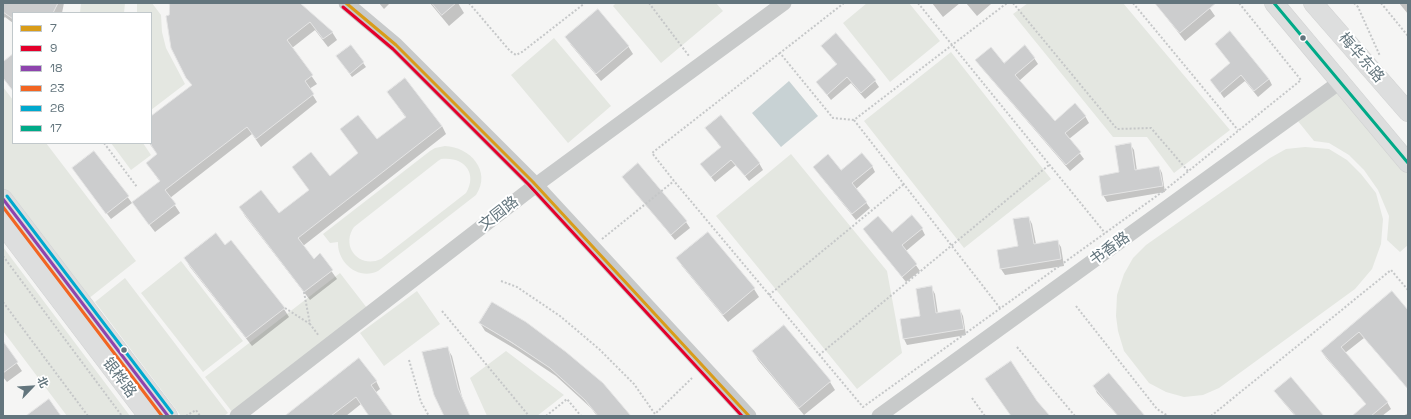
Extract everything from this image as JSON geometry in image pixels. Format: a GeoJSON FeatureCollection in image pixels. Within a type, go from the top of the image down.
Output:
{"type":"FeatureCollection","features":[{"type":"Feature","properties":{"kind":"main road","name":"梅华东路"},"geometry":{"type":"LineString","coordinates":[[1274,3],[1408,163]]}},
{"type":"Feature","properties":{"kind":"main road","name":"梅华东路"},"geometry":{"type":"LineString","coordinates":[[1313,3],[1408,112]]}},
{"type":"Feature","properties":{"kind":"main road","name":"银桦路"},"geometry":{"type":"LineString","coordinates":[[3,199],[168,416]]}},
{"type":"Feature","properties":{"kind":"main road","name":"银桦路"},"geometry":{"type":"LineString","coordinates":[[3,225],[148,416]]}},
{"type":"Feature","properties":{"kind":"street"},"geometry":{"type":"LineString","coordinates":[[346,3],[396,45],[536,185],[749,416]]}},
{"type":"Feature","properties":{"kind":"street","name":"文园路"},"geometry":{"type":"LineString","coordinates":[[237,416],[536,185],[784,3]]}},
{"type":"Feature","properties":{"kind":"street","name":"书香路"},"geometry":{"type":"LineString","coordinates":[[879,416],[1340,82]]}},
{"type":"Feature","properties":{"kind":"path"},"geometry":{"type":"LineString","coordinates":[[469,3],[510,51],[516,55],[586,3]]}},
{"type":"Feature","properties":{"kind":"path"},"geometry":{"type":"LineString","coordinates":[[649,3],[697,67]]}},
{"type":"Feature","properties":{"kind":"path"},"geometry":{"type":"LineString","coordinates":[[844,3],[652,153],[862,407],[1165,190],[1301,80],[1239,3]]}},
{"type":"Feature","properties":{"kind":"path"},"geometry":{"type":"LineString","coordinates":[[918,3],[1105,233]]}},
{"type":"Feature","properties":{"kind":"path"},"geometry":{"type":"LineString","coordinates":[[780,52],[833,118],[854,120],[1007,3]]}},
{"type":"Feature","properties":{"kind":"path"},"geometry":{"type":"LineString","coordinates":[[1013,3],[1117,129],[1151,128],[1188,171]]}},
{"type":"Feature","properties":{"kind":"path"},"geometry":{"type":"LineString","coordinates":[[1133,3],[1238,131]]}},
{"type":"Feature","properties":{"kind":"path"},"geometry":{"type":"LineString","coordinates":[[1354,3],[1358,8],[1380,56]]}},
{"type":"Feature","properties":{"kind":"path"},"geometry":{"type":"LineString","coordinates":[[1381,3],[1408,36]]}},
{"type":"Feature","properties":{"kind":"path"},"geometry":{"type":"LineString","coordinates":[[854,120],[1000,308]]}},
{"type":"Feature","properties":{"kind":"path"},"geometry":{"type":"LineString","coordinates":[[105,144],[137,187]]}},
{"type":"Feature","properties":{"kind":"path"},"geometry":{"type":"LineString","coordinates":[[819,355],[1049,165]]}},
{"type":"Feature","properties":{"kind":"path"},"geometry":{"type":"LineString","coordinates":[[592,247],[674,181]]}},
{"type":"Feature","properties":{"kind":"path"},"geometry":{"type":"LineString","coordinates":[[769,295],[904,184]]}},
{"type":"Feature","properties":{"kind":"path"},"geometry":{"type":"LineString","coordinates":[[3,256],[122,416]]}},
{"type":"Feature","properties":{"kind":"path"},"geometry":{"type":"LineString","coordinates":[[1211,416],[1391,270],[1408,290]]}},
{"type":"Feature","properties":{"kind":"path"},"geometry":{"type":"LineString","coordinates":[[501,281],[517,287],[560,316],[599,349],[634,384],[655,415],[692,378]]}},
{"type":"Feature","properties":{"kind":"path"},"geometry":{"type":"LineString","coordinates":[[304,292],[310,324]]}},
{"type":"Feature","properties":{"kind":"path"},"geometry":{"type":"LineString","coordinates":[[3,302],[88,416]]}},
{"type":"Feature","properties":{"kind":"path"},"geometry":{"type":"LineString","coordinates":[[1076,306],[1157,409],[1168,416]]}},
{"type":"Feature","properties":{"kind":"path"},"geometry":{"type":"LineString","coordinates":[[285,308],[310,324],[327,347]]}},
{"type":"Feature","properties":{"kind":"path"},"geometry":{"type":"LineString","coordinates":[[442,311],[529,416]]}},
{"type":"Feature","properties":{"kind":"path"},"geometry":{"type":"LineString","coordinates":[[1017,347],[1075,416]]}},
{"type":"Feature","properties":{"kind":"path"},"geometry":{"type":"LineString","coordinates":[[409,360],[421,402],[429,416]]}},
{"type":"Feature","properties":{"kind":"path"},"geometry":{"type":"LineString","coordinates":[[972,398],[985,416]]}},
{"type":"Feature","properties":{"kind":"path"},"geometry":{"type":"LineString","coordinates":[[546,416],[567,399],[581,416]]}},
{"type":"Feature","properties":{"kind":"path"},"geometry":{"type":"LineString","coordinates":[[186,416],[196,410],[200,416]]}},
{"type":"Feature","properties":{"kind":"shaded area"},"geometry":{"type":"Polygon","coordinates":[[[81,3],[125,3],[124,12],[80,12],[81,3]]]}},
{"type":"Feature","properties":{"kind":"shaded area"},"geometry":{"type":"Polygon","coordinates":[[[137,3],[152,3],[161,15],[162,32],[166,48],[185,84],[152,109],[152,12],[137,12],[137,3]]]}},
{"type":"Feature","properties":{"kind":"shaded area"},"geometry":{"type":"Polygon","coordinates":[[[616,3],[716,3],[723,11],[661,63],[613,6],[616,3]]]}},
{"type":"Feature","properties":{"kind":"shaded area"},"geometry":{"type":"Polygon","coordinates":[[[867,3],[909,3],[940,41],[890,82],[843,23],[867,3]]]}},
{"type":"Feature","properties":{"kind":"shaded area"},"geometry":{"type":"Polygon","coordinates":[[[1028,3],[1123,3],[1230,130],[1174,173],[1147,137],[1113,137],[1013,14],[1028,3]]]}},
{"type":"Feature","properties":{"kind":"shaded area"},"geometry":{"type":"Polygon","coordinates":[[[554,38],[611,106],[568,143],[511,75],[554,38]]]}},
{"type":"Feature","properties":{"kind":"shaded area"},"geometry":{"type":"Polygon","coordinates":[[[951,52],[1051,179],[964,248],[864,121],[951,52]]]}},
{"type":"Feature","properties":{"kind":"shaded area"},"geometry":{"type":"Polygon","coordinates":[[[789,81],[818,116],[781,147],[752,113],[789,81]]]}},
{"type":"Feature","properties":{"kind":"shaded area"},"geometry":{"type":"Polygon","coordinates":[[[3,87],[12,99],[12,144],[47,144],[136,261],[88,299],[3,188],[3,87]]]}},
{"type":"Feature","properties":{"kind":"shaded area"},"geometry":{"type":"Polygon","coordinates":[[[1339,89],[1408,171],[1408,245],[1400,252],[1387,240],[1389,216],[1378,190],[1364,170],[1349,155],[1329,143],[1314,141],[1297,120],[1339,89]]]}},
{"type":"Feature","properties":{"kind":"shaded area"},"geometry":{"type":"Polygon","coordinates":[[[112,144],[144,144],[151,155],[131,170],[112,144]]]}},
{"type":"Feature","properties":{"kind":"shaded area"},"geometry":{"type":"Polygon","coordinates":[[[445,146],[454,147],[463,151],[476,162],[480,169],[481,177],[480,186],[476,195],[378,271],[363,274],[350,268],[341,256],[338,242],[330,243],[323,234],[435,148],[445,146]],[[441,159],[438,161],[354,227],[350,235],[349,242],[354,254],[360,259],[366,261],[381,259],[466,193],[470,179],[467,167],[456,160],[441,159]]]}},
{"type":"Feature","properties":{"kind":"shaded area"},"geometry":{"type":"Polygon","coordinates":[[[1305,147],[1329,149],[1347,160],[1361,174],[1376,193],[1383,219],[1381,244],[1372,269],[1355,289],[1219,388],[1203,395],[1184,397],[1166,392],[1149,383],[1124,351],[1118,331],[1116,316],[1117,295],[1124,274],[1133,258],[1146,245],[1270,158],[1286,149],[1305,147]]]}},
{"type":"Feature","properties":{"kind":"shaded area"},"geometry":{"type":"Polygon","coordinates":[[[791,154],[887,271],[902,353],[857,389],[716,216],[791,154]]]}},
{"type":"Feature","properties":{"kind":"shaded area"},"geometry":{"type":"Polygon","coordinates":[[[3,247],[130,416],[67,416],[3,331],[3,247]]]}},
{"type":"Feature","properties":{"kind":"shaded area"},"geometry":{"type":"Polygon","coordinates":[[[181,261],[243,341],[203,372],[141,293],[181,261]]]}},
{"type":"Feature","properties":{"kind":"shaded area"},"geometry":{"type":"Polygon","coordinates":[[[340,273],[367,308],[233,413],[205,377],[340,273]]]}},
{"type":"Feature","properties":{"kind":"shaded area"},"geometry":{"type":"Polygon","coordinates":[[[125,278],[228,413],[224,416],[181,416],[95,302],[125,278]]]}},
{"type":"Feature","properties":{"kind":"shaded area"},"geometry":{"type":"Polygon","coordinates":[[[417,291],[440,324],[384,366],[360,333],[417,291]]]}},
{"type":"Feature","properties":{"kind":"shaded area"},"geometry":{"type":"Polygon","coordinates":[[[506,351],[564,395],[537,416],[487,416],[470,378],[506,351]]]}},
{"type":"Feature","properties":{"kind":"building"},"geometry":{"type":"Polygon","coordinates":[[[3,3],[58,3],[54,12],[12,12],[12,18],[3,12],[3,3]]]}},
{"type":"Feature","properties":{"kind":"building"},"geometry":{"type":"Polygon","coordinates":[[[170,3],[300,3],[333,32],[323,39],[310,22],[287,40],[313,75],[305,81],[314,94],[256,139],[247,127],[165,190],[176,204],[149,225],[132,202],[160,181],[146,163],[157,154],[151,145],[152,115],[192,85],[186,78],[171,48],[166,16],[169,15],[170,3]]]}},
{"type":"Feature","properties":{"kind":"building"},"geometry":{"type":"Polygon","coordinates":[[[432,3],[456,3],[442,15],[432,3]]]}},
{"type":"Feature","properties":{"kind":"building"},"geometry":{"type":"Polygon","coordinates":[[[1155,3],[1216,3],[1180,33],[1155,3]]]}},
{"type":"Feature","properties":{"kind":"building"},"geometry":{"type":"Polygon","coordinates":[[[598,9],[629,46],[596,74],[565,37],[598,9]]]}},
{"type":"Feature","properties":{"kind":"building"},"geometry":{"type":"Polygon","coordinates":[[[1230,31],[1269,79],[1254,91],[1241,75],[1220,93],[1210,80],[1230,63],[1215,44],[1230,31]]]}},
{"type":"Feature","properties":{"kind":"building"},"geometry":{"type":"Polygon","coordinates":[[[836,33],[876,80],[861,93],[847,77],[827,95],[816,82],[837,64],[821,46],[836,33]]]}},
{"type":"Feature","properties":{"kind":"building"},"geometry":{"type":"Polygon","coordinates":[[[351,45],[364,62],[350,74],[336,56],[351,45]]]}},
{"type":"Feature","properties":{"kind":"building"},"geometry":{"type":"Polygon","coordinates":[[[1025,45],[1035,58],[1015,75],[1055,121],[1075,103],[1086,116],[1065,133],[1081,152],[1066,165],[975,60],[991,47],[1004,63],[1025,45]]]}},
{"type":"Feature","properties":{"kind":"building"},"geometry":{"type":"Polygon","coordinates":[[[12,55],[12,90],[3,78],[3,62],[12,55]]]}},
{"type":"Feature","properties":{"kind":"building"},"geometry":{"type":"Polygon","coordinates":[[[405,78],[442,126],[298,238],[314,259],[320,253],[333,270],[304,292],[239,207],[261,190],[279,213],[309,190],[292,167],[311,152],[330,176],[358,153],[340,129],[358,115],[377,139],[406,117],[387,92],[405,78]]]}},
{"type":"Feature","properties":{"kind":"building"},"geometry":{"type":"Polygon","coordinates":[[[721,115],[760,163],[745,176],[731,160],[711,177],[700,164],[721,147],[705,128],[721,115]]]}},
{"type":"Feature","properties":{"kind":"building"},"geometry":{"type":"Polygon","coordinates":[[[1131,143],[1135,170],[1159,166],[1163,186],[1102,196],[1099,176],[1119,172],[1115,146],[1131,143]]]}},
{"type":"Feature","properties":{"kind":"building"},"geometry":{"type":"Polygon","coordinates":[[[94,151],[129,196],[106,214],[72,168],[94,151]]]}},
{"type":"Feature","properties":{"kind":"building"},"geometry":{"type":"Polygon","coordinates":[[[862,153],[873,166],[852,183],[867,202],[852,214],[813,167],[828,154],[841,170],[862,153]]]}},
{"type":"Feature","properties":{"kind":"building"},"geometry":{"type":"Polygon","coordinates":[[[638,163],[687,221],[671,235],[622,177],[638,163]]]}},
{"type":"Feature","properties":{"kind":"building"},"geometry":{"type":"Polygon","coordinates":[[[912,215],[923,228],[902,245],[917,264],[902,277],[863,229],[878,216],[892,232],[912,215]]]}},
{"type":"Feature","properties":{"kind":"building"},"geometry":{"type":"Polygon","coordinates":[[[1029,217],[1034,244],[1058,240],[1061,259],[1000,269],[997,250],[1018,246],[1013,219],[1029,217]]]}},
{"type":"Feature","properties":{"kind":"building"},"geometry":{"type":"Polygon","coordinates":[[[708,232],[755,288],[723,315],[676,258],[708,232]]]}},
{"type":"Feature","properties":{"kind":"building"},"geometry":{"type":"Polygon","coordinates":[[[216,233],[225,245],[231,240],[285,308],[246,338],[184,258],[216,233]]]}},
{"type":"Feature","properties":{"kind":"building"},"geometry":{"type":"Polygon","coordinates":[[[932,286],[936,313],[960,309],[964,329],[903,339],[900,319],[920,316],[916,289],[932,286]]]}},
{"type":"Feature","properties":{"kind":"building"},"geometry":{"type":"Polygon","coordinates":[[[1392,291],[1408,310],[1408,389],[1359,332],[1341,347],[1388,402],[1371,416],[1352,416],[1366,404],[1321,351],[1392,291]]]}},
{"type":"Feature","properties":{"kind":"building"},"geometry":{"type":"Polygon","coordinates":[[[492,302],[526,322],[566,352],[603,383],[631,416],[598,416],[585,400],[550,368],[479,323],[492,302]]]}},
{"type":"Feature","properties":{"kind":"building"},"geometry":{"type":"Polygon","coordinates":[[[784,325],[831,381],[799,408],[752,351],[784,325]]]}},
{"type":"Feature","properties":{"kind":"building"},"geometry":{"type":"Polygon","coordinates":[[[3,341],[18,362],[3,373],[3,341]]]}},
{"type":"Feature","properties":{"kind":"building"},"geometry":{"type":"Polygon","coordinates":[[[448,347],[458,388],[470,416],[444,416],[434,395],[422,352],[448,347]]]}},
{"type":"Feature","properties":{"kind":"building"},"geometry":{"type":"Polygon","coordinates":[[[359,358],[377,381],[371,385],[393,416],[369,416],[356,397],[331,416],[285,416],[359,358]]]}},
{"type":"Feature","properties":{"kind":"building"},"geometry":{"type":"Polygon","coordinates":[[[1011,361],[1037,401],[1050,416],[1011,416],[985,379],[1011,361]]]}},
{"type":"Feature","properties":{"kind":"building"},"geometry":{"type":"Polygon","coordinates":[[[1109,373],[1145,416],[1118,416],[1093,386],[1109,373]]]}},
{"type":"Feature","properties":{"kind":"building"},"geometry":{"type":"Polygon","coordinates":[[[1291,377],[1324,416],[1296,416],[1274,391],[1291,377]]]}},
{"type":"Feature","properties":{"kind":"building"},"geometry":{"type":"Polygon","coordinates":[[[49,399],[61,416],[26,416],[49,399]]]}},
{"type":"Feature","properties":{"kind":"transit line","name":"7"},"geometry":{"type":"LineString","coordinates":[[346,3],[396,45],[533,182],[749,416]]}},
{"type":"Feature","properties":{"kind":"transit line","name":"17"},"geometry":{"type":"LineString","coordinates":[[1274,3],[1408,163]]}},
{"type":"Feature","properties":{"kind":"transit line","name":"9"},"geometry":{"type":"LineString","coordinates":[[343,7],[393,49],[529,185],[742,416]]}},
{"type":"Feature","properties":{"kind":"transit line","name":"26"},"geometry":{"type":"LineString","coordinates":[[7,196],[172,413]]}},
{"type":"Feature","properties":{"kind":"transit line","name":"18"},"geometry":{"type":"LineString","coordinates":[[3,199],[168,416]]}},
{"type":"Feature","properties":{"kind":"transit line","name":"23"},"geometry":{"type":"LineString","coordinates":[[3,207],[162,416]]}}]}
